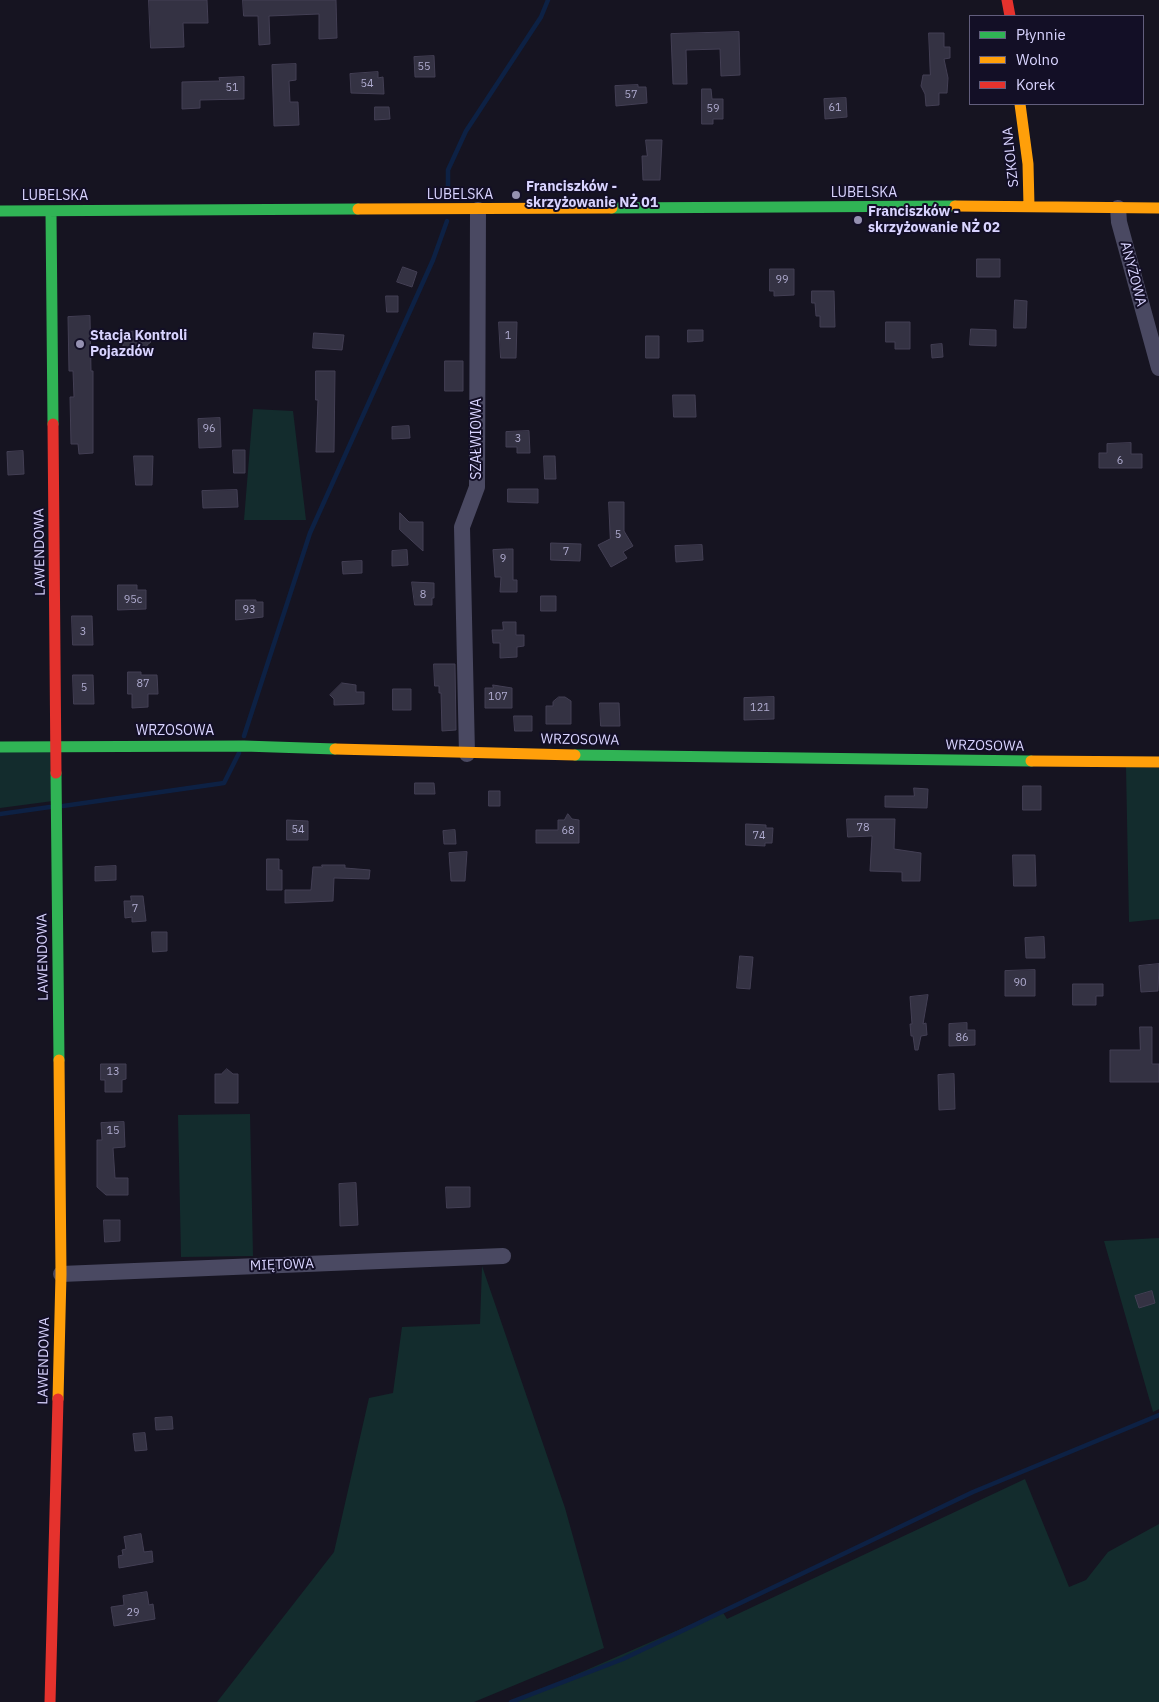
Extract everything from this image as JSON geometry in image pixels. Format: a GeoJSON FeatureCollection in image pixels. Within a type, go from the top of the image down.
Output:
{"type":"FeatureCollection","features":[{"type":"Feature","properties":{"kind":"street"},"geometry":{"type":"LineString","coordinates":[[1007,0],[1010,15]]}},
{"type":"Feature","properties":{"kind":"street","name":"SZKOLNA"},"geometry":{"type":"LineString","coordinates":[[1020,105],[1028,164],[1029,206]]}},
{"type":"Feature","properties":{"kind":"street","name":"LUBELSKA"},"geometry":{"type":"LineString","coordinates":[[0,211],[1029,206],[1159,208]]}},
{"type":"Feature","properties":{"kind":"street","name":"ANYŻOWA"},"geometry":{"type":"LineString","coordinates":[[1118,208],[1119,222],[1159,368]]}},
{"type":"Feature","properties":{"kind":"street","name":"SZAŁWIOWA"},"geometry":{"type":"LineString","coordinates":[[468,754],[462,527],[477,487],[478,210]]}},
{"type":"Feature","properties":{"kind":"street","name":"LAWENDOWA"},"geometry":{"type":"LineString","coordinates":[[50,1702],[61,1274],[51,212]]}},
{"type":"Feature","properties":{"kind":"street","name":"WRZOSOWA"},"geometry":{"type":"LineString","coordinates":[[0,747],[244,746],[468,754],[1159,762]]}},
{"type":"Feature","properties":{"kind":"street","name":"MIĘTOWA"},"geometry":{"type":"LineString","coordinates":[[61,1274],[502,1256]]}},
{"type":"Feature","properties":{"kind":"green space"},"geometry":{"type":"Polygon","coordinates":[[[253,409],[293,411],[306,520],[244,520],[253,409]]]}},
{"type":"Feature","properties":{"kind":"green space"},"geometry":{"type":"Polygon","coordinates":[[[0,750],[53,750],[53,801],[0,808],[0,750]]]}},
{"type":"Feature","properties":{"kind":"green space"},"geometry":{"type":"Polygon","coordinates":[[[1126,767],[1159,768],[1159,919],[1129,922],[1126,767]]]}},
{"type":"Feature","properties":{"kind":"green space"},"geometry":{"type":"Polygon","coordinates":[[[250,1114],[253,1256],[181,1257],[178,1115],[250,1114]]]}},
{"type":"Feature","properties":{"kind":"green space"},"geometry":{"type":"Polygon","coordinates":[[[1159,1238],[1159,1409],[1153,1412],[1104,1241],[1159,1238]]]}},
{"type":"Feature","properties":{"kind":"green space"},"geometry":{"type":"Polygon","coordinates":[[[482,1266],[565,1508],[604,1648],[474,1702],[217,1702],[334,1552],[369,1398],[393,1393],[402,1327],[480,1324],[482,1266]]]}},
{"type":"Feature","properties":{"kind":"green space"},"geometry":{"type":"Polygon","coordinates":[[[1025,1479],[1069,1587],[1086,1580],[1108,1552],[1159,1524],[1159,1702],[513,1702],[722,1611],[727,1619],[1025,1479]]]}},
{"type":"Feature","properties":{"kind":"building"},"geometry":{"type":"Polygon","coordinates":[[[149,0],[207,0],[208,23],[183,23],[184,47],[151,48],[149,0]]]}},
{"type":"Feature","properties":{"kind":"building"},"geometry":{"type":"Polygon","coordinates":[[[243,0],[336,0],[337,38],[319,39],[319,14],[269,16],[270,44],[259,45],[258,16],[244,16],[243,0]]]}},
{"type":"Feature","properties":{"kind":"building"},"geometry":{"type":"Polygon","coordinates":[[[739,32],[740,75],[721,76],[720,49],[686,50],[687,84],[673,84],[671,34],[739,32]]]}},
{"type":"Feature","properties":{"kind":"building"},"geometry":{"type":"Polygon","coordinates":[[[929,33],[944,33],[944,47],[950,47],[950,58],[944,59],[948,78],[947,93],[939,93],[939,105],[926,106],[925,94],[921,86],[923,75],[930,75],[929,33]]]}},
{"type":"Feature","properties":{"kind":"building"},"geometry":{"type":"Polygon","coordinates":[[[434,56],[435,77],[415,77],[414,57],[434,56]]]}},
{"type":"Feature","properties":{"kind":"building"},"geometry":{"type":"Polygon","coordinates":[[[296,64],[296,80],[289,81],[290,102],[298,102],[299,125],[274,126],[272,65],[296,64]]]}},
{"type":"Feature","properties":{"kind":"building"},"geometry":{"type":"Polygon","coordinates":[[[378,72],[378,78],[383,77],[384,94],[351,93],[350,74],[378,72]]]}},
{"type":"Feature","properties":{"kind":"building"},"geometry":{"type":"Polygon","coordinates":[[[244,77],[244,99],[200,100],[200,108],[182,109],[182,82],[220,81],[219,78],[244,77]]]}},
{"type":"Feature","properties":{"kind":"building"},"geometry":{"type":"Polygon","coordinates":[[[638,85],[638,87],[646,87],[647,103],[616,106],[615,86],[638,85]]]}},
{"type":"Feature","properties":{"kind":"building"},"geometry":{"type":"Polygon","coordinates":[[[702,89],[711,89],[712,99],[723,99],[723,119],[713,119],[713,124],[702,124],[702,89]]]}},
{"type":"Feature","properties":{"kind":"building"},"geometry":{"type":"Polygon","coordinates":[[[846,98],[847,117],[825,119],[824,99],[846,98]]]}},
{"type":"Feature","properties":{"kind":"building"},"geometry":{"type":"Polygon","coordinates":[[[375,107],[389,107],[390,119],[375,120],[375,107]]]}},
{"type":"Feature","properties":{"kind":"building"},"geometry":{"type":"Polygon","coordinates":[[[646,140],[662,140],[660,180],[643,180],[642,156],[647,156],[646,140]]]}},
{"type":"Feature","properties":{"kind":"building"},"geometry":{"type":"Polygon","coordinates":[[[977,259],[1000,259],[1000,277],[977,277],[977,259]]]}},
{"type":"Feature","properties":{"kind":"building"},"geometry":{"type":"Polygon","coordinates":[[[403,267],[417,272],[412,287],[397,282],[403,267]]]}},
{"type":"Feature","properties":{"kind":"building"},"geometry":{"type":"Polygon","coordinates":[[[770,269],[794,269],[794,295],[774,296],[774,291],[770,291],[770,269]]]}},
{"type":"Feature","properties":{"kind":"building"},"geometry":{"type":"Polygon","coordinates":[[[812,291],[834,291],[835,327],[820,327],[820,316],[816,316],[815,303],[812,303],[812,291]]]}},
{"type":"Feature","properties":{"kind":"building"},"geometry":{"type":"Polygon","coordinates":[[[386,296],[398,296],[398,312],[387,312],[386,296]]]}},
{"type":"Feature","properties":{"kind":"building"},"geometry":{"type":"Polygon","coordinates":[[[1015,300],[1027,301],[1026,328],[1014,328],[1015,300]]]}},
{"type":"Feature","properties":{"kind":"building"},"geometry":{"type":"Polygon","coordinates":[[[90,316],[91,371],[93,371],[93,453],[79,454],[78,444],[71,444],[70,397],[74,397],[73,371],[69,371],[68,317],[90,316]]]}},
{"type":"Feature","properties":{"kind":"building"},"geometry":{"type":"Polygon","coordinates":[[[499,322],[517,322],[516,358],[501,358],[499,322]]]}},
{"type":"Feature","properties":{"kind":"building"},"geometry":{"type":"Polygon","coordinates":[[[886,322],[910,322],[910,349],[895,349],[895,342],[886,342],[886,322]]]}},
{"type":"Feature","properties":{"kind":"building"},"geometry":{"type":"Polygon","coordinates":[[[971,329],[996,330],[996,346],[970,345],[971,329]]]}},
{"type":"Feature","properties":{"kind":"building"},"geometry":{"type":"Polygon","coordinates":[[[688,330],[703,330],[703,341],[688,342],[688,330]]]}},
{"type":"Feature","properties":{"kind":"building"},"geometry":{"type":"Polygon","coordinates":[[[147,331],[147,338],[151,342],[147,345],[147,356],[132,356],[132,352],[123,352],[123,332],[147,331]]]}},
{"type":"Feature","properties":{"kind":"building"},"geometry":{"type":"Polygon","coordinates":[[[314,333],[344,335],[342,350],[313,348],[314,333]]]}},
{"type":"Feature","properties":{"kind":"building"},"geometry":{"type":"Polygon","coordinates":[[[646,336],[659,336],[659,358],[646,358],[646,336]]]}},
{"type":"Feature","properties":{"kind":"building"},"geometry":{"type":"Polygon","coordinates":[[[942,344],[943,357],[932,358],[931,345],[942,344]]]}},
{"type":"Feature","properties":{"kind":"building"},"geometry":{"type":"Polygon","coordinates":[[[445,361],[463,361],[463,391],[445,391],[445,361]]]}},
{"type":"Feature","properties":{"kind":"building"},"geometry":{"type":"Polygon","coordinates":[[[316,371],[335,371],[334,452],[316,452],[318,400],[316,400],[316,371]]]}},
{"type":"Feature","properties":{"kind":"building"},"geometry":{"type":"Polygon","coordinates":[[[673,395],[695,395],[696,417],[674,417],[673,395]]]}},
{"type":"Feature","properties":{"kind":"building"},"geometry":{"type":"Polygon","coordinates":[[[220,418],[221,447],[199,448],[198,419],[220,418]]]}},
{"type":"Feature","properties":{"kind":"building"},"geometry":{"type":"Polygon","coordinates":[[[409,426],[410,438],[392,439],[392,427],[409,426]]]}},
{"type":"Feature","properties":{"kind":"building"},"geometry":{"type":"Polygon","coordinates":[[[529,431],[530,453],[517,453],[517,447],[506,447],[506,432],[529,431]]]}},
{"type":"Feature","properties":{"kind":"building"},"geometry":{"type":"Polygon","coordinates":[[[1131,443],[1131,454],[1142,454],[1142,468],[1099,468],[1099,453],[1107,453],[1107,444],[1131,443]]]}},
{"type":"Feature","properties":{"kind":"building"},"geometry":{"type":"Polygon","coordinates":[[[233,450],[245,450],[245,473],[234,473],[233,450]]]}},
{"type":"Feature","properties":{"kind":"building"},"geometry":{"type":"Polygon","coordinates":[[[23,451],[24,474],[8,475],[7,452],[23,451]]]}},
{"type":"Feature","properties":{"kind":"building"},"geometry":{"type":"Polygon","coordinates":[[[134,456],[153,456],[152,485],[136,485],[134,456]]]}},
{"type":"Feature","properties":{"kind":"building"},"geometry":{"type":"Polygon","coordinates":[[[544,456],[555,456],[556,479],[545,479],[544,456]]]}},
{"type":"Feature","properties":{"kind":"building"},"geometry":{"type":"Polygon","coordinates":[[[508,489],[538,489],[538,503],[508,502],[508,489]]]}},
{"type":"Feature","properties":{"kind":"building"},"geometry":{"type":"Polygon","coordinates":[[[237,490],[238,507],[203,508],[202,491],[237,490]]]}},
{"type":"Feature","properties":{"kind":"building"},"geometry":{"type":"Polygon","coordinates":[[[609,502],[624,502],[624,531],[633,546],[623,552],[627,558],[611,567],[598,545],[610,539],[609,502]]]}},
{"type":"Feature","properties":{"kind":"building"},"geometry":{"type":"Polygon","coordinates":[[[400,513],[409,522],[423,522],[423,551],[400,530],[400,513]]]}},
{"type":"Feature","properties":{"kind":"building"},"geometry":{"type":"Polygon","coordinates":[[[551,543],[581,544],[580,561],[551,560],[551,543]]]}},
{"type":"Feature","properties":{"kind":"building"},"geometry":{"type":"Polygon","coordinates":[[[702,545],[703,560],[676,562],[675,546],[702,545]]]}},
{"type":"Feature","properties":{"kind":"building"},"geometry":{"type":"Polygon","coordinates":[[[513,549],[513,580],[517,580],[517,592],[500,592],[501,577],[495,577],[493,550],[513,549]]]}},
{"type":"Feature","properties":{"kind":"building"},"geometry":{"type":"Polygon","coordinates":[[[407,550],[408,565],[392,566],[392,551],[407,550]]]}},
{"type":"Feature","properties":{"kind":"building"},"geometry":{"type":"Polygon","coordinates":[[[362,561],[362,573],[343,574],[342,562],[362,561]]]}},
{"type":"Feature","properties":{"kind":"building"},"geometry":{"type":"Polygon","coordinates":[[[412,582],[434,583],[432,605],[415,605],[412,582]]]}},
{"type":"Feature","properties":{"kind":"building"},"geometry":{"type":"Polygon","coordinates":[[[118,585],[137,585],[137,590],[146,590],[146,609],[118,610],[118,585]]]}},
{"type":"Feature","properties":{"kind":"building"},"geometry":{"type":"Polygon","coordinates":[[[541,596],[556,596],[556,611],[541,611],[541,596]]]}},
{"type":"Feature","properties":{"kind":"building"},"geometry":{"type":"Polygon","coordinates":[[[236,600],[263,602],[263,617],[236,620],[236,600]]]}},
{"type":"Feature","properties":{"kind":"building"},"geometry":{"type":"Polygon","coordinates":[[[72,616],[92,616],[93,645],[73,645],[72,616]]]}},
{"type":"Feature","properties":{"kind":"building"},"geometry":{"type":"Polygon","coordinates":[[[503,622],[516,622],[516,635],[524,635],[524,646],[517,647],[517,657],[500,658],[500,643],[493,643],[492,630],[503,630],[503,622]]]}},
{"type":"Feature","properties":{"kind":"building"},"geometry":{"type":"Polygon","coordinates":[[[434,664],[455,664],[456,730],[442,731],[441,693],[439,693],[439,686],[435,686],[434,664]]]}},
{"type":"Feature","properties":{"kind":"building"},"geometry":{"type":"Polygon","coordinates":[[[128,672],[141,672],[141,675],[157,675],[158,694],[148,694],[148,707],[132,708],[132,694],[128,694],[128,672]]]}},
{"type":"Feature","properties":{"kind":"building"},"geometry":{"type":"Polygon","coordinates":[[[73,675],[93,675],[94,704],[74,704],[73,675]]]}},
{"type":"Feature","properties":{"kind":"building"},"geometry":{"type":"Polygon","coordinates":[[[342,683],[356,685],[356,692],[364,692],[364,704],[334,705],[334,699],[330,695],[342,683]]]}},
{"type":"Feature","properties":{"kind":"building"},"geometry":{"type":"Polygon","coordinates":[[[493,685],[512,688],[512,708],[485,708],[485,688],[493,688],[493,685]]]}},
{"type":"Feature","properties":{"kind":"building"},"geometry":{"type":"Polygon","coordinates":[[[393,689],[411,689],[411,710],[393,710],[393,689]]]}},
{"type":"Feature","properties":{"kind":"building"},"geometry":{"type":"Polygon","coordinates":[[[559,697],[565,697],[571,701],[571,724],[546,724],[546,706],[553,706],[553,702],[559,697]]]}},
{"type":"Feature","properties":{"kind":"building"},"geometry":{"type":"Polygon","coordinates":[[[774,697],[774,719],[744,720],[744,698],[774,697]]]}},
{"type":"Feature","properties":{"kind":"building"},"geometry":{"type":"Polygon","coordinates":[[[600,703],[619,703],[620,726],[601,726],[600,703]]]}},
{"type":"Feature","properties":{"kind":"building"},"geometry":{"type":"Polygon","coordinates":[[[514,716],[532,716],[532,731],[515,731],[514,716]]]}},
{"type":"Feature","properties":{"kind":"building"},"geometry":{"type":"Polygon","coordinates":[[[415,783],[434,783],[435,794],[415,794],[415,783]]]}},
{"type":"Feature","properties":{"kind":"building"},"geometry":{"type":"Polygon","coordinates":[[[1023,786],[1041,786],[1041,810],[1023,810],[1023,786]]]}},
{"type":"Feature","properties":{"kind":"building"},"geometry":{"type":"Polygon","coordinates":[[[914,788],[928,789],[927,808],[885,807],[885,796],[914,796],[914,788]]]}},
{"type":"Feature","properties":{"kind":"building"},"geometry":{"type":"Polygon","coordinates":[[[489,791],[500,791],[500,806],[489,806],[489,791]]]}},
{"type":"Feature","properties":{"kind":"building"},"geometry":{"type":"Polygon","coordinates":[[[568,814],[572,819],[579,820],[579,843],[536,843],[536,830],[558,830],[558,820],[564,820],[568,814]]]}},
{"type":"Feature","properties":{"kind":"building"},"geometry":{"type":"Polygon","coordinates":[[[847,819],[895,819],[894,849],[921,853],[920,881],[902,881],[902,872],[870,871],[872,836],[848,837],[847,819]]]}},
{"type":"Feature","properties":{"kind":"building"},"geometry":{"type":"Polygon","coordinates":[[[287,820],[308,821],[308,840],[287,840],[287,820]]]}},
{"type":"Feature","properties":{"kind":"building"},"geometry":{"type":"Polygon","coordinates":[[[746,824],[766,825],[766,828],[773,828],[772,843],[765,843],[765,846],[746,845],[746,824]]]}},
{"type":"Feature","properties":{"kind":"building"},"geometry":{"type":"Polygon","coordinates":[[[455,830],[456,844],[444,844],[443,831],[455,830]]]}},
{"type":"Feature","properties":{"kind":"building"},"geometry":{"type":"Polygon","coordinates":[[[467,852],[465,881],[451,881],[449,853],[467,852]]]}},
{"type":"Feature","properties":{"kind":"building"},"geometry":{"type":"Polygon","coordinates":[[[1013,855],[1035,855],[1036,886],[1014,886],[1013,855]]]}},
{"type":"Feature","properties":{"kind":"building"},"geometry":{"type":"Polygon","coordinates":[[[267,859],[279,859],[279,870],[282,870],[282,890],[267,890],[267,859]]]}},
{"type":"Feature","properties":{"kind":"building"},"geometry":{"type":"Polygon","coordinates":[[[322,865],[345,865],[345,868],[370,870],[369,879],[334,878],[333,901],[285,903],[285,890],[311,890],[313,867],[322,867],[322,865]]]}},
{"type":"Feature","properties":{"kind":"building"},"geometry":{"type":"Polygon","coordinates":[[[116,866],[116,880],[95,881],[95,867],[116,866]]]}},
{"type":"Feature","properties":{"kind":"building"},"geometry":{"type":"Polygon","coordinates":[[[131,896],[143,896],[146,921],[132,922],[132,917],[125,918],[124,901],[131,901],[131,896]]]}},
{"type":"Feature","properties":{"kind":"building"},"geometry":{"type":"Polygon","coordinates":[[[152,932],[167,932],[167,951],[153,952],[152,932]]]}},
{"type":"Feature","properties":{"kind":"building"},"geometry":{"type":"Polygon","coordinates":[[[1044,937],[1045,958],[1026,958],[1025,938],[1044,937]]]}},
{"type":"Feature","properties":{"kind":"building"},"geometry":{"type":"Polygon","coordinates":[[[740,956],[753,957],[750,989],[737,988],[740,956]]]}},
{"type":"Feature","properties":{"kind":"building"},"geometry":{"type":"Polygon","coordinates":[[[1159,964],[1158,991],[1141,992],[1139,966],[1159,964]]]}},
{"type":"Feature","properties":{"kind":"building"},"geometry":{"type":"Polygon","coordinates":[[[1035,970],[1035,996],[1005,996],[1005,971],[1035,970]]]}},
{"type":"Feature","properties":{"kind":"building"},"geometry":{"type":"Polygon","coordinates":[[[1073,984],[1103,984],[1103,996],[1096,996],[1096,1005],[1073,1005],[1073,984]]]}},
{"type":"Feature","properties":{"kind":"building"},"geometry":{"type":"Polygon","coordinates":[[[928,995],[923,1024],[926,1023],[927,1035],[921,1036],[918,1050],[915,1050],[913,1036],[911,1036],[910,997],[928,995]]]}},
{"type":"Feature","properties":{"kind":"building"},"geometry":{"type":"Polygon","coordinates":[[[967,1023],[967,1030],[975,1030],[975,1045],[949,1046],[949,1024],[967,1023]]]}},
{"type":"Feature","properties":{"kind":"building"},"geometry":{"type":"Polygon","coordinates":[[[1140,1027],[1152,1027],[1152,1064],[1159,1064],[1159,1082],[1110,1082],[1110,1050],[1140,1050],[1140,1027]]]}},
{"type":"Feature","properties":{"kind":"building"},"geometry":{"type":"Polygon","coordinates":[[[101,1064],[126,1064],[126,1079],[122,1080],[122,1092],[105,1092],[105,1080],[101,1080],[101,1064]]]}},
{"type":"Feature","properties":{"kind":"building"},"geometry":{"type":"Polygon","coordinates":[[[227,1069],[233,1074],[238,1074],[238,1103],[215,1103],[215,1074],[221,1074],[227,1069]]]}},
{"type":"Feature","properties":{"kind":"building"},"geometry":{"type":"Polygon","coordinates":[[[954,1074],[955,1109],[939,1110],[938,1075],[954,1074]]]}},
{"type":"Feature","properties":{"kind":"building"},"geometry":{"type":"Polygon","coordinates":[[[124,1122],[125,1147],[113,1148],[115,1178],[128,1178],[128,1195],[106,1195],[97,1187],[97,1140],[102,1140],[101,1123],[124,1122]]]}},
{"type":"Feature","properties":{"kind":"building"},"geometry":{"type":"Polygon","coordinates":[[[356,1183],[358,1225],[340,1226],[339,1184],[356,1183]]]}},
{"type":"Feature","properties":{"kind":"building"},"geometry":{"type":"Polygon","coordinates":[[[446,1187],[470,1187],[470,1207],[447,1208],[446,1187]]]}},
{"type":"Feature","properties":{"kind":"building"},"geometry":{"type":"Polygon","coordinates":[[[104,1220],[120,1220],[120,1241],[105,1242],[104,1220]]]}},
{"type":"Feature","properties":{"kind":"building"},"geometry":{"type":"Polygon","coordinates":[[[1152,1291],[1155,1303],[1139,1308],[1135,1296],[1152,1291]]]}},
{"type":"Feature","properties":{"kind":"building"},"geometry":{"type":"Polygon","coordinates":[[[172,1417],[173,1429],[156,1430],[155,1418],[172,1417]]]}},
{"type":"Feature","properties":{"kind":"building"},"geometry":{"type":"Polygon","coordinates":[[[145,1433],[147,1450],[135,1451],[133,1434],[145,1433]]]}},
{"type":"Feature","properties":{"kind":"building"},"geometry":{"type":"Polygon","coordinates":[[[141,1534],[144,1552],[152,1551],[153,1562],[119,1568],[118,1556],[123,1555],[122,1550],[126,1549],[124,1537],[141,1534]]]}},
{"type":"Feature","properties":{"kind":"building"},"geometry":{"type":"Polygon","coordinates":[[[147,1592],[149,1605],[153,1604],[155,1619],[114,1626],[111,1607],[124,1605],[123,1596],[147,1592]]]}},
{"type":"Feature","properties":{"kind":"waterway"},"geometry":{"type":"LineString","coordinates":[[448,193],[448,170],[466,131],[541,17],[548,0]]}},
{"type":"Feature","properties":{"kind":"waterway"},"geometry":{"type":"LineString","coordinates":[[244,736],[310,533],[433,260],[447,221]]}},
{"type":"Feature","properties":{"kind":"waterway"},"geometry":{"type":"LineString","coordinates":[[63,806],[224,783],[239,753]]}},
{"type":"Feature","properties":{"kind":"waterway"},"geometry":{"type":"LineString","coordinates":[[0,814],[50,807]]}},
{"type":"Feature","properties":{"kind":"waterway"},"geometry":{"type":"LineString","coordinates":[[511,1702],[623,1659],[973,1492],[1159,1415]]}},
{"type":"Feature","properties":{"kind":"traffic: fast"},"geometry":{"type":"LineString","coordinates":[[612,208],[955,206]]}},
{"type":"Feature","properties":{"kind":"traffic: fast"},"geometry":{"type":"LineString","coordinates":[[0,211],[358,209]]}},
{"type":"Feature","properties":{"kind":"traffic: fast"},"geometry":{"type":"LineString","coordinates":[[51,212],[53,424]]}},
{"type":"Feature","properties":{"kind":"traffic: fast"},"geometry":{"type":"LineString","coordinates":[[0,747],[244,746],[335,749]]}},
{"type":"Feature","properties":{"kind":"traffic: fast"},"geometry":{"type":"LineString","coordinates":[[575,755],[1031,761]]}},
{"type":"Feature","properties":{"kind":"traffic: fast"},"geometry":{"type":"LineString","coordinates":[[56,773],[59,1060]]}},
{"type":"Feature","properties":{"kind":"traffic: slow"},"geometry":{"type":"LineString","coordinates":[[1020,105],[1028,164],[1029,206]]}},
{"type":"Feature","properties":{"kind":"traffic: slow"},"geometry":{"type":"LineString","coordinates":[[955,206],[1159,208]]}},
{"type":"Feature","properties":{"kind":"traffic: slow"},"geometry":{"type":"LineString","coordinates":[[358,209],[612,208]]}},
{"type":"Feature","properties":{"kind":"traffic: slow"},"geometry":{"type":"LineString","coordinates":[[335,749],[575,755]]}},
{"type":"Feature","properties":{"kind":"traffic: slow"},"geometry":{"type":"LineString","coordinates":[[1031,761],[1159,762]]}},
{"type":"Feature","properties":{"kind":"traffic: slow"},"geometry":{"type":"LineString","coordinates":[[58,1399],[61,1274],[59,1060]]}},
{"type":"Feature","properties":{"kind":"traffic: jam"},"geometry":{"type":"LineString","coordinates":[[1007,0],[1010,15]]}},
{"type":"Feature","properties":{"kind":"traffic: jam"},"geometry":{"type":"LineString","coordinates":[[53,424],[56,773]]}},
{"type":"Feature","properties":{"kind":"traffic: jam"},"geometry":{"type":"LineString","coordinates":[[50,1702],[58,1399]]}},
{"type":"Feature","properties":{"kind":"place","name":"Franciszków - skrzyżowanie NŻ 01"},"geometry":{"type":"Point","coordinates":[516,195]}},
{"type":"Feature","properties":{"kind":"place","name":"Franciszków - skrzyżowanie NŻ 02"},"geometry":{"type":"Point","coordinates":[858,220]}},
{"type":"Feature","properties":{"kind":"place","name":"Stacja Kontroli Pojazdów"},"geometry":{"type":"Point","coordinates":[80,344]}}]}
